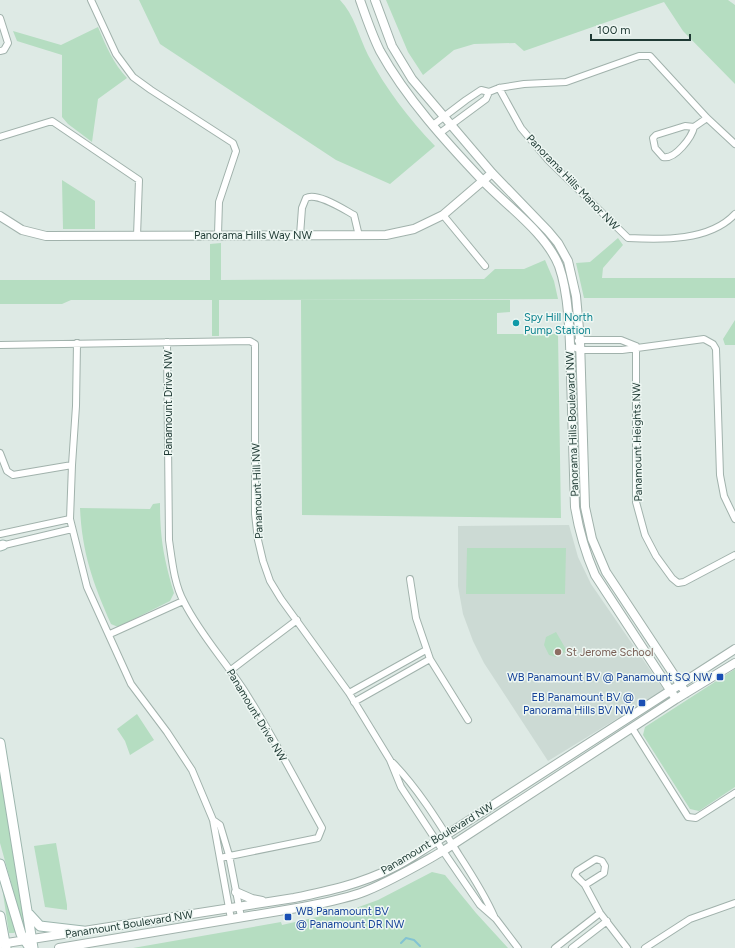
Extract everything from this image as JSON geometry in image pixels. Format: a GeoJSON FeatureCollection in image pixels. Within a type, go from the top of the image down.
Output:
{"type":"FeatureCollection","features":[{"type":"Feature","properties":{"kind":"main road"},"geometry":{"type":"LineString","coordinates":[[0,743],[27,912],[30,944]]}},
{"type":"Feature","properties":{"kind":"main road"},"geometry":{"type":"LineString","coordinates":[[0,864],[21,934],[30,944]]}},
{"type":"Feature","properties":{"kind":"main road"},"geometry":{"type":"LineString","coordinates":[[27,912],[40,926],[84,931]]}},
{"type":"Feature","properties":{"kind":"main road"},"geometry":{"type":"LineString","coordinates":[[0,916],[5,946]]}},
{"type":"Feature","properties":{"kind":"street"},"geometry":{"type":"LineString","coordinates":[[91,0],[116,54],[133,77],[233,143],[236,151],[219,202],[218,234]]}},
{"type":"Feature","properties":{"kind":"street","name":"Panorama Hills Boulevard NW"},"geometry":{"type":"LineString","coordinates":[[360,0],[380,50],[395,75],[433,126],[483,181],[539,235],[558,265],[564,284],[570,346],[575,507],[585,552],[595,575],[676,699]]}},
{"type":"Feature","properties":{"kind":"street","name":"Panorama Hills Boulevard NW"},"geometry":{"type":"LineString","coordinates":[[375,0],[381,22],[392,46],[412,79],[492,173],[548,231],[558,243],[568,261],[576,296],[581,350],[585,507],[592,539],[606,572],[686,693]]}},
{"type":"Feature","properties":{"kind":"street"},"geometry":{"type":"LineString","coordinates":[[0,18],[8,42],[4,50],[0,51]]}},
{"type":"Feature","properties":{"kind":"street"},"geometry":{"type":"LineString","coordinates":[[433,126],[482,90],[489,92],[499,88],[524,84],[566,82],[639,56],[650,56],[707,118],[735,144]]}},
{"type":"Feature","properties":{"kind":"street","name":"Panorama Hills Manor NW"},"geometry":{"type":"LineString","coordinates":[[499,88],[525,133],[548,160],[628,238],[648,239],[698,235],[729,221],[735,214]]}},
{"type":"Feature","properties":{"kind":"street"},"geometry":{"type":"LineString","coordinates":[[440,133],[486,99],[489,92]]}},
{"type":"Feature","properties":{"kind":"street"},"geometry":{"type":"LineString","coordinates":[[694,127],[685,126],[656,135],[653,138],[655,148],[663,157],[671,157],[692,134],[694,127],[707,118]]}},
{"type":"Feature","properties":{"kind":"street"},"geometry":{"type":"LineString","coordinates":[[0,137],[52,121],[139,180],[137,236]]}},
{"type":"Feature","properties":{"kind":"street","name":"Panorama Hills Way NW"},"geometry":{"type":"LineString","coordinates":[[0,216],[22,230],[46,236],[218,234],[386,235],[414,229],[443,215],[492,173]]}},
{"type":"Feature","properties":{"kind":"street"},"geometry":{"type":"LineString","coordinates":[[300,235],[303,203],[306,198],[314,196],[354,215],[359,236]]}},
{"type":"Feature","properties":{"kind":"street"},"geometry":{"type":"LineString","coordinates":[[443,215],[485,266]]}},
{"type":"Feature","properties":{"kind":"street"},"geometry":{"type":"LineString","coordinates":[[570,346],[581,350],[622,350],[636,346],[704,339],[713,344],[716,349],[720,475],[724,496],[735,520]]}},
{"type":"Feature","properties":{"kind":"street"},"geometry":{"type":"LineString","coordinates":[[570,346],[580,340],[622,340],[636,346]]}},
{"type":"Feature","properties":{"kind":"street","name":"Panamount Hill NW"},"geometry":{"type":"LineString","coordinates":[[167,342],[250,341],[255,344],[255,514],[258,540],[270,581],[349,693],[390,760],[401,787],[443,851],[480,905],[496,919],[518,948]]}},
{"type":"Feature","properties":{"kind":"street","name":"Panamount Drive NW"},"geometry":{"type":"LineString","coordinates":[[0,345],[167,342],[169,540],[174,568],[183,601],[204,638],[231,670],[268,729],[322,828],[318,838],[220,858]]}},
{"type":"Feature","properties":{"kind":"street"},"geometry":{"type":"LineString","coordinates":[[77,343],[76,406],[70,519],[87,587],[110,634],[131,684],[167,732],[192,770],[213,820],[231,919]]}},
{"type":"Feature","properties":{"kind":"street","name":"Panamount Heights NW"},"geometry":{"type":"LineString","coordinates":[[636,346],[636,502],[645,535],[672,578],[678,583],[684,582],[735,555]]}},
{"type":"Feature","properties":{"kind":"street"},"geometry":{"type":"LineString","coordinates":[[0,453],[7,471],[13,475],[72,465]]}},
{"type":"Feature","properties":{"kind":"street"},"geometry":{"type":"LineString","coordinates":[[0,534],[70,519]]}},
{"type":"Feature","properties":{"kind":"street"},"geometry":{"type":"LineString","coordinates":[[1,546],[72,529]]}},
{"type":"Feature","properties":{"kind":"street"},"geometry":{"type":"LineString","coordinates":[[410,579],[416,618],[426,650],[430,659],[468,720]]}},
{"type":"Feature","properties":{"kind":"street"},"geometry":{"type":"LineString","coordinates":[[110,634],[183,601]]}},
{"type":"Feature","properties":{"kind":"street"},"geometry":{"type":"LineString","coordinates":[[231,670],[297,620]]}},
{"type":"Feature","properties":{"kind":"street","name":"Panamount Boulevard NW"},"geometry":{"type":"LineString","coordinates":[[5,946],[30,944],[84,931],[267,902],[332,890],[364,880],[392,868],[437,841],[735,649]]}},
{"type":"Feature","properties":{"kind":"street"},"geometry":{"type":"LineString","coordinates":[[349,693],[426,650]]}},
{"type":"Feature","properties":{"kind":"street"},"geometry":{"type":"LineString","coordinates":[[354,702],[430,659]]}},
{"type":"Feature","properties":{"kind":"street","name":"Panamount Boulevard NW"},"geometry":{"type":"LineString","coordinates":[[59,948],[303,907],[366,891],[403,874],[443,851],[676,699],[735,663]]}},
{"type":"Feature","properties":{"kind":"street"},"geometry":{"type":"LineString","coordinates":[[626,718],[688,817],[696,818],[735,793]]}},
{"type":"Feature","properties":{"kind":"street"},"geometry":{"type":"LineString","coordinates":[[563,759],[569,768]]}},
{"type":"Feature","properties":{"kind":"street","name":"Panamount Hill NW"},"geometry":{"type":"LineString","coordinates":[[390,760],[412,783],[487,900],[496,919]]}},
{"type":"Feature","properties":{"kind":"street"},"geometry":{"type":"LineString","coordinates":[[213,820],[220,825],[229,855],[241,917]]}},
{"type":"Feature","properties":{"kind":"street"},"geometry":{"type":"LineString","coordinates":[[585,886],[604,873],[605,866],[602,861],[596,858],[577,871],[575,875],[585,886],[604,917],[627,948]]}},
{"type":"Feature","properties":{"kind":"street"},"geometry":{"type":"LineString","coordinates":[[236,892],[252,899],[267,902]]}},
{"type":"Feature","properties":{"kind":"street"},"geometry":{"type":"LineString","coordinates":[[645,948],[690,919],[735,903]]}},
{"type":"Feature","properties":{"kind":"street"},"geometry":{"type":"LineString","coordinates":[[555,948],[604,917]]}},
{"type":"Feature","properties":{"kind":"street"},"geometry":{"type":"LineString","coordinates":[[572,948],[604,917]]}},
{"type":"Feature","properties":{"kind":"shaded area","name":"St Jerome School"},"geometry":{"type":"Polygon","coordinates":[[[569,525],[578,557],[591,584],[664,690],[548,761],[484,663],[473,641],[463,614],[458,586],[458,526],[569,525]]]}},
{"type":"Feature","properties":{"kind":"green space"},"geometry":{"type":"Polygon","coordinates":[[[139,0],[340,0],[349,12],[368,55],[382,80],[407,114],[435,146],[390,184],[336,160],[160,44],[139,0]]]}},
{"type":"Feature","properties":{"kind":"green space"},"geometry":{"type":"Polygon","coordinates":[[[386,0],[728,0],[735,5],[735,84],[683,31],[664,2],[524,51],[515,43],[474,44],[454,50],[423,75],[408,52],[386,0]]]}},
{"type":"Feature","properties":{"kind":"green space"},"geometry":{"type":"Polygon","coordinates":[[[98,27],[107,48],[127,78],[98,99],[92,142],[68,124],[62,117],[62,55],[17,41],[13,31],[61,45],[98,27]]]}},
{"type":"Feature","properties":{"kind":"green space"},"geometry":{"type":"Polygon","coordinates":[[[62,180],[95,201],[95,229],[63,229],[62,180]]]}},
{"type":"Feature","properties":{"kind":"green space"},"geometry":{"type":"Polygon","coordinates":[[[618,238],[623,245],[603,268],[602,278],[735,278],[735,298],[584,298],[576,263],[590,262],[618,238]]]}},
{"type":"Feature","properties":{"kind":"green space"},"geometry":{"type":"Polygon","coordinates":[[[221,243],[221,280],[484,279],[495,269],[524,269],[545,260],[554,281],[558,299],[219,300],[219,336],[212,336],[212,300],[71,300],[62,304],[0,304],[0,280],[210,280],[210,244],[221,243]]]}},
{"type":"Feature","properties":{"kind":"green space"},"geometry":{"type":"Polygon","coordinates":[[[301,300],[510,300],[510,312],[497,313],[497,334],[558,334],[561,518],[302,515],[301,300]]]}},
{"type":"Feature","properties":{"kind":"green space"},"geometry":{"type":"Polygon","coordinates":[[[735,320],[735,345],[725,345],[723,339],[735,320]]]}},
{"type":"Feature","properties":{"kind":"green space"},"geometry":{"type":"Polygon","coordinates":[[[160,503],[163,549],[174,593],[170,601],[118,627],[111,624],[94,581],[83,539],[80,508],[150,509],[153,504],[160,503]]]}},
{"type":"Feature","properties":{"kind":"green space"},"geometry":{"type":"Polygon","coordinates":[[[467,548],[566,548],[565,594],[466,594],[467,548]]]}},
{"type":"Feature","properties":{"kind":"green space"},"geometry":{"type":"Polygon","coordinates":[[[556,632],[567,651],[556,657],[549,655],[544,645],[546,637],[556,632]]]}},
{"type":"Feature","properties":{"kind":"green space"},"geometry":{"type":"Polygon","coordinates":[[[735,669],[735,787],[699,811],[690,809],[643,735],[645,727],[735,669]]]}},
{"type":"Feature","properties":{"kind":"green space"},"geometry":{"type":"Polygon","coordinates":[[[137,714],[154,740],[130,755],[125,741],[117,729],[137,714]]]}},
{"type":"Feature","properties":{"kind":"green space"},"geometry":{"type":"Polygon","coordinates":[[[0,762],[26,922],[22,922],[0,843],[0,762]]]}},
{"type":"Feature","properties":{"kind":"green space"},"geometry":{"type":"Polygon","coordinates":[[[56,843],[67,910],[45,907],[34,846],[56,843]]]}},
{"type":"Feature","properties":{"kind":"green space"},"geometry":{"type":"Polygon","coordinates":[[[432,872],[445,875],[476,913],[508,948],[133,948],[281,922],[282,925],[356,908],[378,900],[432,872]]]}},
{"type":"Feature","properties":{"kind":"green space"},"geometry":{"type":"Polygon","coordinates":[[[3,886],[16,931],[14,933],[9,933],[3,886]]]}},
{"type":"Feature","properties":{"kind":"waterway"},"geometry":{"type":"LineString","coordinates":[[401,943],[406,938],[414,940],[420,946]]}},
{"type":"Feature","properties":{"kind":"place","name":"Spy Hill North Pump Station"},"geometry":{"type":"Point","coordinates":[516,323]}},
{"type":"Feature","properties":{"kind":"place","name":"St Jerome School"},"geometry":{"type":"Point","coordinates":[558,652]}},
{"type":"Feature","properties":{"kind":"place","name":"WB Panamount BV @ Panamount SQ NW"},"geometry":{"type":"Point","coordinates":[720,677]}},
{"type":"Feature","properties":{"kind":"place","name":"EB Panamount BV @ Panorama Hills BV NW"},"geometry":{"type":"Point","coordinates":[642,703]}},
{"type":"Feature","properties":{"kind":"place","name":"WB Panamount BV @ Panamount DR NW"},"geometry":{"type":"Point","coordinates":[288,917]}}]}
